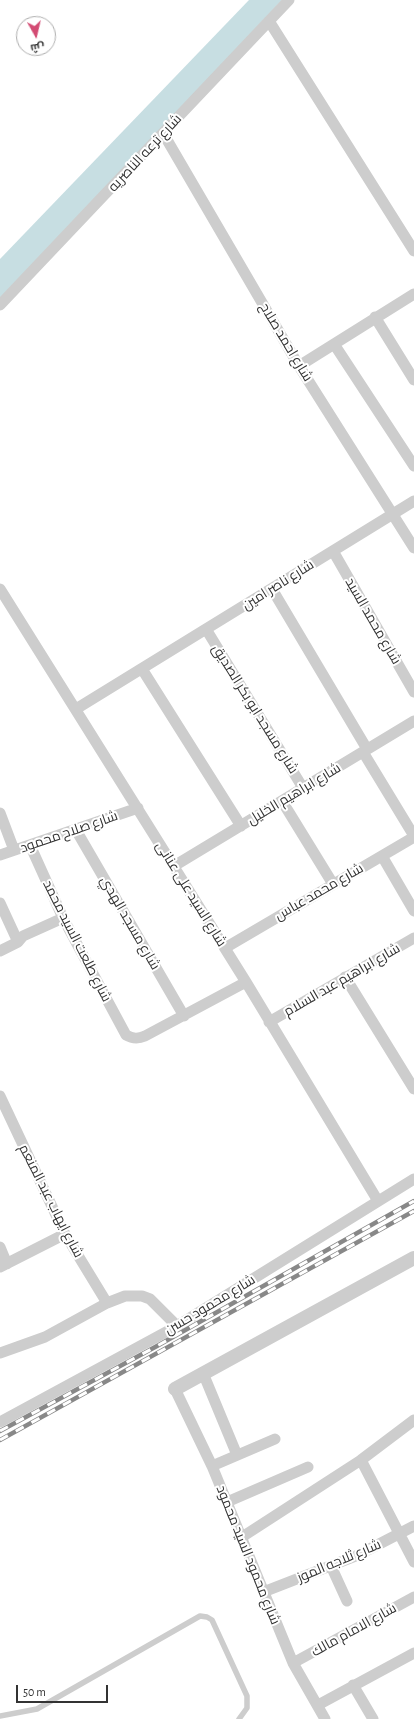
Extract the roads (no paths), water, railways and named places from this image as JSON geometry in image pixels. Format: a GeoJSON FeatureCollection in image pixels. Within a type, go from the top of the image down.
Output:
{"type":"FeatureCollection","features":[{"type":"Feature","properties":{"kind":"street","name":"شارع ترعه الناصريه"},"geometry":{"type":"LineString","coordinates":[[0,305],[290,0]]}},
{"type":"Feature","properties":{"kind":"street"},"geometry":{"type":"LineString","coordinates":[[269,21],[414,251]]}},
{"type":"Feature","properties":{"kind":"street","name":"شارع احمد صلاح"},"geometry":{"type":"LineString","coordinates":[[163,133],[299,366],[414,548]]}},
{"type":"Feature","properties":{"kind":"street"},"geometry":{"type":"LineString","coordinates":[[299,366],[375,317],[414,294]]}},
{"type":"Feature","properties":{"kind":"street"},"geometry":{"type":"LineString","coordinates":[[375,317],[414,380]]}},
{"type":"Feature","properties":{"kind":"street"},"geometry":{"type":"LineString","coordinates":[[334,344],[414,466]]}},
{"type":"Feature","properties":{"kind":"street","name":"شارع ناصر امين"},"geometry":{"type":"LineString","coordinates":[[76,709],[414,502]]}},
{"type":"Feature","properties":{"kind":"street","name":"شارع محمد السيد"},"geometry":{"type":"LineString","coordinates":[[333,551],[414,692]]}},
{"type":"Feature","properties":{"kind":"street","name":"شارع السيد على عنانى"},"geometry":{"type":"LineString","coordinates":[[0,589],[225,948],[378,1201]]}},
{"type":"Feature","properties":{"kind":"street"},"geometry":{"type":"LineString","coordinates":[[272,589],[414,836]]}},
{"type":"Feature","properties":{"kind":"street","name":"شارع مسجد ابو بكر الصديق"},"geometry":{"type":"LineString","coordinates":[[206,629],[304,788]]}},
{"type":"Feature","properties":{"kind":"street"},"geometry":{"type":"LineString","coordinates":[[142,669],[241,826]]}},
{"type":"Feature","properties":{"kind":"street","name":"شارع ابراهيم الخليل"},"geometry":{"type":"LineString","coordinates":[[174,866],[365,750],[413,725]]}},
{"type":"Feature","properties":{"kind":"street"},"geometry":{"type":"LineString","coordinates":[[282,801],[333,884]]}},
{"type":"Feature","properties":{"kind":"street","name":"شارع صلاح محمود"},"geometry":{"type":"LineString","coordinates":[[0,855],[138,808]]}},
{"type":"Feature","properties":{"kind":"street"},"geometry":{"type":"LineString","coordinates":[[0,813],[14,850]]}},
{"type":"Feature","properties":{"kind":"street","name":"شارع مسجد الهدي"},"geometry":{"type":"LineString","coordinates":[[76,830],[184,1016]]}},
{"type":"Feature","properties":{"kind":"street","name":"شارع محمد عباس"},"geometry":{"type":"LineString","coordinates":[[225,948],[414,836]]}},
{"type":"Feature","properties":{"kind":"street","name":"شارع طلعت السيد محمد"},"geometry":{"type":"LineString","coordinates":[[30,845],[63,918],[126,1035],[132,1038],[138,1038],[184,1016]]}},
{"type":"Feature","properties":{"kind":"street"},"geometry":{"type":"LineString","coordinates":[[382,856],[414,911]]}},
{"type":"Feature","properties":{"kind":"street"},"geometry":{"type":"LineString","coordinates":[[0,903],[18,942]]}},
{"type":"Feature","properties":{"kind":"street"},"geometry":{"type":"LineString","coordinates":[[0,951],[18,942],[23,936],[63,918]]}},
{"type":"Feature","properties":{"kind":"street","name":"شارع ابراهيم عبد السلام"},"geometry":{"type":"LineString","coordinates":[[269,1022],[414,938]]}},
{"type":"Feature","properties":{"kind":"street"},"geometry":{"type":"LineString","coordinates":[[345,977],[414,1089]]}},
{"type":"Feature","properties":{"kind":"street"},"geometry":{"type":"LineString","coordinates":[[184,1016],[246,982]]}},
{"type":"Feature","properties":{"kind":"street","name":"شارع ايهاب عبد المنعم"},"geometry":{"type":"LineString","coordinates":[[0,1098],[65,1234],[107,1303]]}},
{"type":"Feature","properties":{"kind":"street","name":"شارع محمود حسن"},"geometry":{"type":"LineString","coordinates":[[0,1422],[177,1326],[414,1179]]}},
{"type":"Feature","properties":{"kind":"street"},"geometry":{"type":"LineString","coordinates":[[0,1247],[4,1266],[65,1234]]}},
{"type":"Feature","properties":{"kind":"street"},"geometry":{"type":"LineString","coordinates":[[175,1389],[414,1258]]}},
{"type":"Feature","properties":{"kind":"street"},"geometry":{"type":"LineString","coordinates":[[0,1353],[45,1337],[107,1303],[124,1296],[142,1296],[150,1299],[177,1326]]}},
{"type":"Feature","properties":{"kind":"street"},"geometry":{"type":"LineString","coordinates":[[203,1373],[237,1455]]}},
{"type":"Feature","properties":{"kind":"street","name":"شارع محمود السيد محمود"},"geometry":{"type":"LineString","coordinates":[[175,1389],[212,1466],[293,1663],[325,1719]]}},
{"type":"Feature","properties":{"kind":"street"},"geometry":{"type":"LineString","coordinates":[[242,1537],[361,1460],[414,1420]]}},
{"type":"Feature","properties":{"kind":"street"},"geometry":{"type":"LineString","coordinates":[[212,1466],[275,1439]]}},
{"type":"Feature","properties":{"kind":"street"},"geometry":{"type":"LineString","coordinates":[[361,1460],[414,1560]]}},
{"type":"Feature","properties":{"kind":"street"},"geometry":{"type":"LineString","coordinates":[[227,1502],[308,1467]]}},
{"type":"Feature","properties":{"kind":"street","name":"شارع ثلاجه الموز"},"geometry":{"type":"LineString","coordinates":[[263,1592],[331,1566],[414,1526]]}},
{"type":"Feature","properties":{"kind":"street"},"geometry":{"type":"LineString","coordinates":[[331,1566],[346,1601]]}},
{"type":"Feature","properties":{"kind":"street","name":"شارع الامام مالك"},"geometry":{"type":"LineString","coordinates":[[293,1663],[414,1597]]}},
{"type":"Feature","properties":{"kind":"street"},"geometry":{"type":"LineString","coordinates":[[318,1705],[414,1653]]}},
{"type":"Feature","properties":{"kind":"street"},"geometry":{"type":"LineString","coordinates":[[353,1686],[373,1719]]}},
{"type":"Feature","properties":{"kind":"lane"},"geometry":{"type":"LineString","coordinates":[[0,1716],[37,1709],[200,1616],[207,1616],[212,1620],[247,1696],[247,1708],[239,1719]]}},
{"type":"Feature","properties":{"kind":"water"},"geometry":{"type":"Polygon","coordinates":[[[249,0],[282,0],[0,300],[0,259],[249,0]]]}},
{"type":"Feature","properties":{"kind":"railway"},"geometry":{"type":"LineString","coordinates":[[0,1431],[157,1346],[414,1201]]}},
{"type":"Feature","properties":{"kind":"railway"},"geometry":{"type":"LineString","coordinates":[[0,1440],[414,1211]]}}]}
